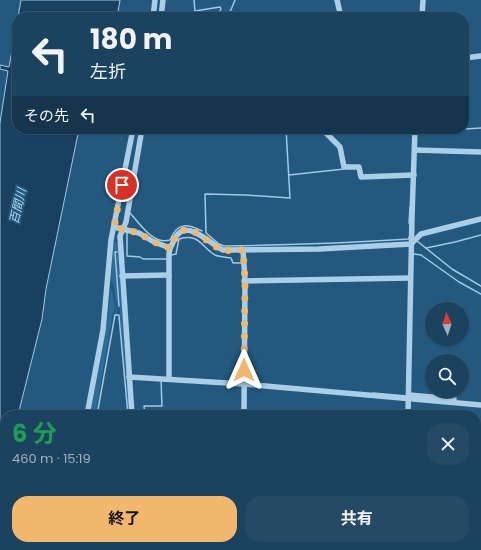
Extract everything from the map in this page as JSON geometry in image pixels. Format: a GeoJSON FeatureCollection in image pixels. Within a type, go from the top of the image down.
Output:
{"type":"FeatureCollection","features":[{"type":"Feature","properties":{"kind":"street"},"geometry":{"type":"LineString","coordinates":[[154,12],[155,0]]}},
{"type":"Feature","properties":{"kind":"street"},"geometry":{"type":"LineString","coordinates":[[162,12],[163,0]]}},
{"type":"Feature","properties":{"kind":"street"},"geometry":{"type":"LineString","coordinates":[[337,0],[340,12]]}},
{"type":"Feature","properties":{"kind":"street"},"geometry":{"type":"LineString","coordinates":[[422,12],[423,0]]}},
{"type":"Feature","properties":{"kind":"street"},"geometry":{"type":"LineString","coordinates":[[469,57],[481,56]]}},
{"type":"Feature","properties":{"kind":"street"},"geometry":{"type":"LineString","coordinates":[[88,410],[103,330],[111,240],[132,134]]}},
{"type":"Feature","properties":{"kind":"street"},"geometry":{"type":"LineString","coordinates":[[131,410],[128,377],[120,236],[126,222],[141,134]]}},
{"type":"Feature","properties":{"kind":"street"},"geometry":{"type":"LineString","coordinates":[[327,134],[340,147],[344,167],[359,167],[361,177],[414,174]]}},
{"type":"Feature","properties":{"kind":"street"},"geometry":{"type":"LineString","coordinates":[[408,410],[409,278],[415,134]]}},
{"type":"Feature","properties":{"kind":"street"},"geometry":{"type":"LineString","coordinates":[[415,150],[481,152]]}},
{"type":"Feature","properties":{"kind":"street"},"geometry":{"type":"LineString","coordinates":[[168,376],[168,275],[170,248],[178,234],[182,231],[187,230],[202,236],[215,247],[222,250],[319,249],[410,244],[421,234],[481,219]]}},
{"type":"Feature","properties":{"kind":"street"},"geometry":{"type":"LineString","coordinates":[[114,227],[139,233],[154,242],[170,248]]}},
{"type":"Feature","properties":{"kind":"street"},"geometry":{"type":"LineString","coordinates":[[243,250],[245,280],[244,410]]}},
{"type":"Feature","properties":{"kind":"street"},"geometry":{"type":"LineString","coordinates":[[122,276],[168,275]]}},
{"type":"Feature","properties":{"kind":"street"},"geometry":{"type":"LineString","coordinates":[[245,280],[409,278]]}},
{"type":"Feature","properties":{"kind":"street"},"geometry":{"type":"LineString","coordinates":[[128,377],[458,400]]}},
{"type":"Feature","properties":{"kind":"street"},"geometry":{"type":"LineString","coordinates":[[409,396],[481,405]]}},
{"type":"Feature","properties":{"kind":"shaded area"},"geometry":{"type":"Polygon","coordinates":[[[114,242],[118,243],[131,410],[128,410],[115,251],[118,306],[117,315],[114,315],[117,306],[113,283],[111,280],[114,242]]]}},
{"type":"Feature","properties":{"kind":"shaded area"},"geometry":{"type":"Polygon","coordinates":[[[110,290],[112,292],[115,306],[96,410],[91,410],[108,315],[110,290]]]}},
{"type":"Feature","properties":{"kind":"water"},"geometry":{"type":"Polygon","coordinates":[[[21,0],[120,0],[118,12],[19,12],[21,0]]]}},
{"type":"Feature","properties":{"kind":"water","name":"百間川"},"geometry":{"type":"Polygon","coordinates":[[[12,50],[12,134],[78,134],[46,289],[42,319],[19,410],[0,410],[0,123],[8,71],[0,69],[0,65],[9,67],[12,50]]]}},
{"type":"Feature","properties":{"kind":"waterway"},"geometry":{"type":"LineString","coordinates":[[194,0],[195,11]]}},
{"type":"Feature","properties":{"kind":"waterway"},"geometry":{"type":"LineString","coordinates":[[230,12],[235,0]]}},
{"type":"Feature","properties":{"kind":"waterway"},"geometry":{"type":"LineString","coordinates":[[193,12],[220,7],[220,12]]}},
{"type":"Feature","properties":{"kind":"waterway"},"geometry":{"type":"LineString","coordinates":[[469,129],[481,128]]}},
{"type":"Feature","properties":{"kind":"waterway"},"geometry":{"type":"LineString","coordinates":[[286,134],[290,198],[205,194],[206,233],[219,244],[224,246],[363,242],[409,239],[409,237]]}},
{"type":"Feature","properties":{"kind":"waterway"},"geometry":{"type":"LineString","coordinates":[[289,175],[344,169]]}},
{"type":"Feature","properties":{"kind":"waterway"},"geometry":{"type":"LineString","coordinates":[[409,223],[410,207]]}},
{"type":"Feature","properties":{"kind":"waterway"},"geometry":{"type":"LineString","coordinates":[[130,213],[153,237],[164,241],[170,240],[176,230],[183,226],[202,231]]}},
{"type":"Feature","properties":{"kind":"waterway"},"geometry":{"type":"LineString","coordinates":[[127,231],[127,256],[140,257],[143,259],[167,259]]}},
{"type":"Feature","properties":{"kind":"waterway"},"geometry":{"type":"LineString","coordinates":[[426,248],[481,235]]}},
{"type":"Feature","properties":{"kind":"waterway"},"geometry":{"type":"LineString","coordinates":[[171,255],[176,254],[179,239],[192,238],[196,239],[215,255],[231,258],[233,263],[242,263]]}},
{"type":"Feature","properties":{"kind":"waterway"},"geometry":{"type":"LineString","coordinates":[[417,241],[452,269],[481,286]]}},
{"type":"Feature","properties":{"kind":"waterway"},"geometry":{"type":"LineString","coordinates":[[117,252],[115,252],[119,306]]}},
{"type":"Feature","properties":{"kind":"waterway"},"geometry":{"type":"LineString","coordinates":[[414,254],[421,255],[459,282],[481,294]]}},
{"type":"Feature","properties":{"kind":"waterway"},"geometry":{"type":"LineString","coordinates":[[98,410],[115,315],[119,315]]}},
{"type":"Feature","properties":{"kind":"waterway"},"geometry":{"type":"LineString","coordinates":[[119,316],[128,410]]}},
{"type":"Feature","properties":{"kind":"waterway"},"geometry":{"type":"LineString","coordinates":[[144,410],[144,406],[162,406],[161,380]]}},
{"type":"Feature","properties":{"kind":"waterway"},"geometry":{"type":"LineString","coordinates":[[373,393],[407,396]]}},
{"type":"Feature","properties":{"kind":"route"},"geometry":{"type":"LineString","coordinates":[[122,185],[114,227],[139,233],[154,242],[170,248],[176,236],[182,231],[187,230],[202,236],[215,247],[222,250],[243,250],[245,280],[244,370]]}}]}
